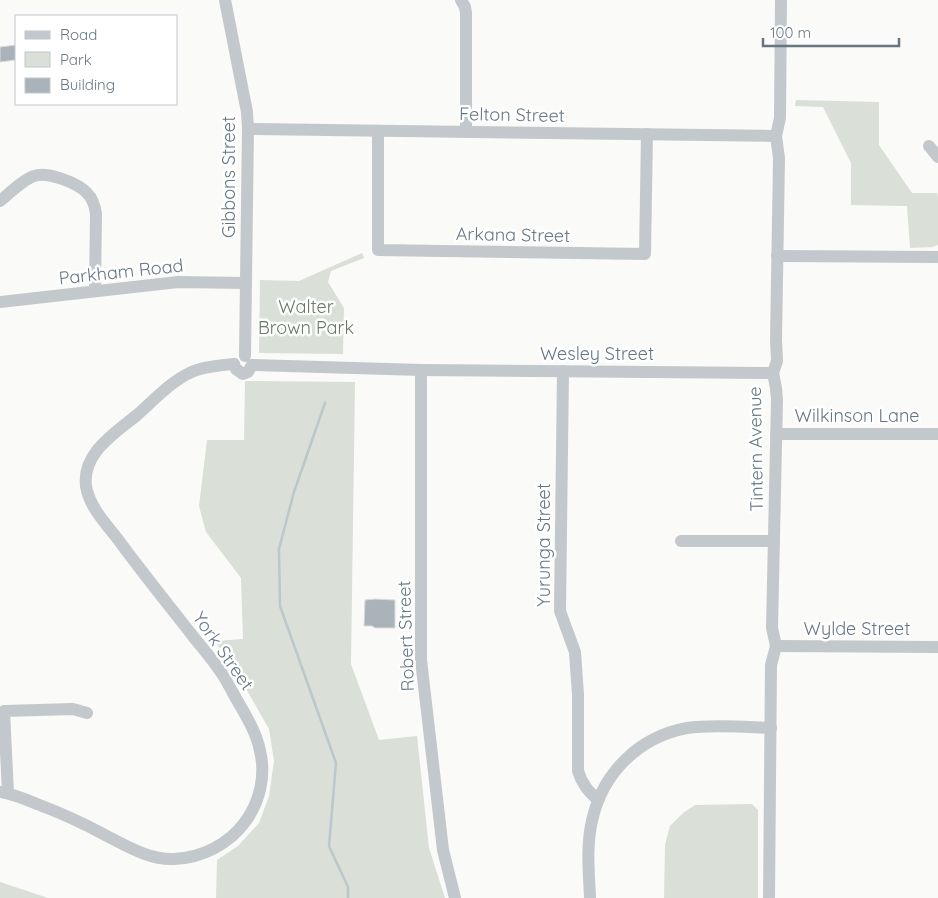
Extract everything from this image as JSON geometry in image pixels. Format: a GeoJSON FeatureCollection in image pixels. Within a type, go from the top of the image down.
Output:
{"type":"FeatureCollection","features":[{"type":"Feature","properties":{"kind":"street","name":"Gibbons Street"},"geometry":{"type":"LineString","coordinates":[[225,0],[247,112],[248,130],[244,362]]}},
{"type":"Feature","properties":{"kind":"street"},"geometry":{"type":"LineString","coordinates":[[461,0],[466,13],[466,132]]}},
{"type":"Feature","properties":{"kind":"street","name":"Tintern Avenue"},"geometry":{"type":"LineString","coordinates":[[769,898],[772,665],[776,646],[772,628],[776,393],[772,373],[777,361],[779,158],[776,136],[780,118],[781,0]]}},
{"type":"Feature","properties":{"kind":"street","name":"Felton Street"},"geometry":{"type":"LineString","coordinates":[[248,130],[776,136]]}},
{"type":"Feature","properties":{"kind":"street","name":"Arkana Street"},"geometry":{"type":"LineString","coordinates":[[378,131],[378,250],[645,254],[647,134]]}},
{"type":"Feature","properties":{"kind":"street"},"geometry":{"type":"LineString","coordinates":[[928,146],[938,157]]}},
{"type":"Feature","properties":{"kind":"street"},"geometry":{"type":"LineString","coordinates":[[0,202],[24,182],[36,175],[50,175],[84,190],[95,206],[96,214],[96,291]]}},
{"type":"Feature","properties":{"kind":"street"},"geometry":{"type":"LineString","coordinates":[[777,256],[938,256]]}},
{"type":"Feature","properties":{"kind":"street","name":"Parkham Road"},"geometry":{"type":"LineString","coordinates":[[0,302],[178,282],[246,283]]}},
{"type":"Feature","properties":{"kind":"street","name":"York Street"},"geometry":{"type":"LineString","coordinates":[[4,793],[74,818],[137,851],[160,858],[185,858],[210,850],[234,836],[250,816],[260,793],[261,753],[257,740],[223,675],[127,553],[94,507],[88,494],[87,468],[101,446],[178,380],[198,369],[244,362],[421,370]]}},
{"type":"Feature","properties":{"kind":"street","name":"Wesley Street"},"geometry":{"type":"LineString","coordinates":[[421,370],[772,373]]}},
{"type":"Feature","properties":{"kind":"street","name":"Robert Street"},"geometry":{"type":"LineString","coordinates":[[421,370],[421,660],[443,850],[455,898]]}},
{"type":"Feature","properties":{"kind":"street","name":"Yurunga Street"},"geometry":{"type":"LineString","coordinates":[[562,371],[560,611],[575,652],[578,695],[578,771],[586,788],[598,800]]}},
{"type":"Feature","properties":{"kind":"street","name":"Wilkinson Lane"},"geometry":{"type":"LineString","coordinates":[[776,434],[938,434]]}},
{"type":"Feature","properties":{"kind":"street"},"geometry":{"type":"LineString","coordinates":[[681,540],[774,541]]}},
{"type":"Feature","properties":{"kind":"street","name":"Wylde Street"},"geometry":{"type":"LineString","coordinates":[[776,646],[938,647]]}},
{"type":"Feature","properties":{"kind":"street"},"geometry":{"type":"LineString","coordinates":[[4,793],[4,711],[73,709],[87,713]]}},
{"type":"Feature","properties":{"kind":"street"},"geometry":{"type":"LineString","coordinates":[[590,898],[589,844],[591,822],[598,800],[608,779],[626,759],[644,744],[686,728],[771,728]]}},
{"type":"Feature","properties":{"kind":"green space"},"geometry":{"type":"Polygon","coordinates":[[[796,100],[879,102],[879,145],[912,193],[937,193],[938,245],[910,248],[907,206],[851,205],[851,163],[823,107],[795,106],[796,100]]]}},
{"type":"Feature","properties":{"kind":"green space","name":"Walter Brown Park"},"geometry":{"type":"Polygon","coordinates":[[[362,253],[364,258],[331,271],[328,282],[344,308],[343,354],[259,353],[260,280],[299,281],[362,253]]]}},
{"type":"Feature","properties":{"kind":"green space"},"geometry":{"type":"Polygon","coordinates":[[[245,381],[355,382],[351,664],[379,740],[417,736],[429,848],[445,898],[216,898],[217,860],[238,846],[259,823],[269,796],[274,761],[269,729],[234,668],[215,641],[243,639],[241,578],[206,532],[199,506],[207,440],[244,440],[245,381]]]}},
{"type":"Feature","properties":{"kind":"green space"},"geometry":{"type":"Polygon","coordinates":[[[752,804],[758,810],[758,898],[664,898],[665,845],[670,826],[683,813],[695,805],[752,804]]]}},
{"type":"Feature","properties":{"kind":"green space"},"geometry":{"type":"Polygon","coordinates":[[[0,882],[48,898],[0,898],[0,882]]]}},
{"type":"Feature","properties":{"kind":"building"},"geometry":{"type":"Polygon","coordinates":[[[15,45],[15,60],[0,62],[0,47],[15,45]]]}},
{"type":"Feature","properties":{"kind":"building"},"geometry":{"type":"Polygon","coordinates":[[[365,600],[395,600],[395,628],[364,626],[365,600]]]}},
{"type":"Feature","properties":{"kind":"waterway"},"geometry":{"type":"LineString","coordinates":[[325,403],[294,492],[279,549],[280,606],[336,763],[329,846],[348,887],[348,898]]}}]}
